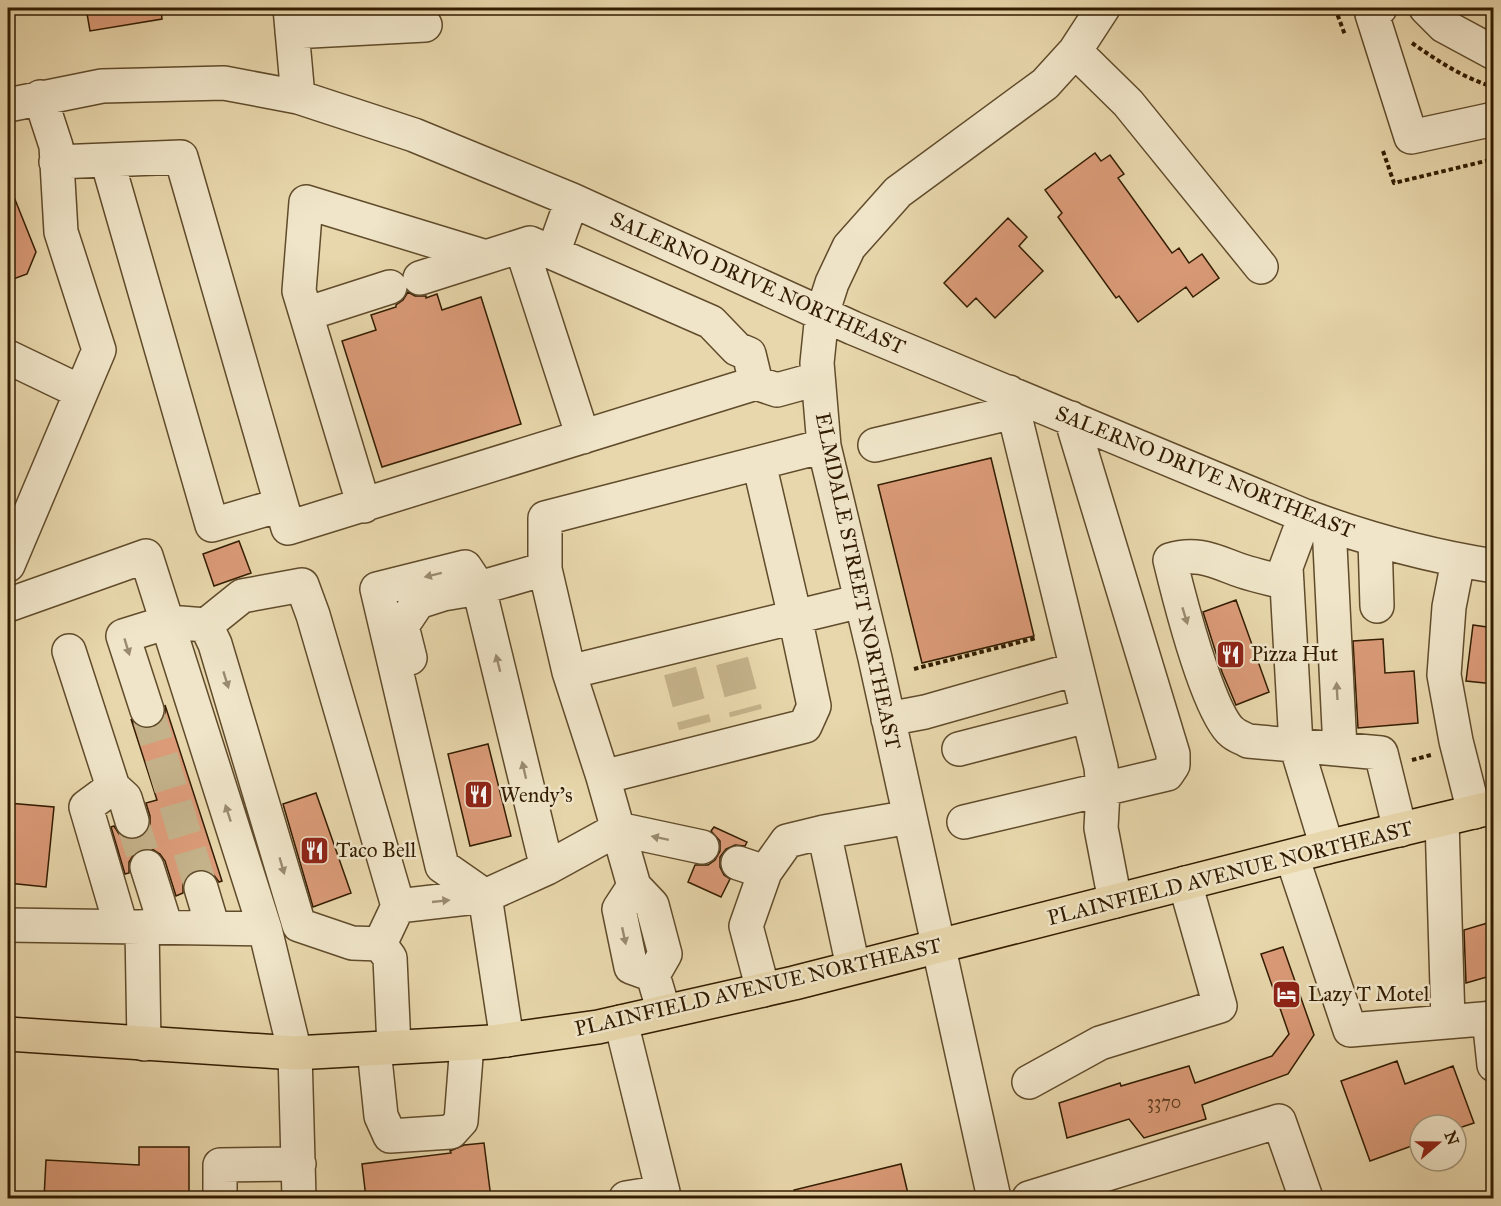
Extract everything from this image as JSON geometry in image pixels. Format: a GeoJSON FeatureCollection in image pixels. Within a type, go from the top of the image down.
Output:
{"type":"FeatureCollection","features":[{"type":"Feature","properties":{"kind":"main road","name":"PLAINFIELD AVENUE NORTHEAST"},"geometry":{"type":"LineString","coordinates":[[8,1034],[295,1053],[467,1044],[598,1027],[763,990],[1115,900],[1484,810]]}},
{"type":"Feature","properties":{"kind":"street","name":"ELMDALE STREET NORTHEAST"},"geometry":{"type":"LineString","coordinates":[[994,1198],[888,719],[824,446],[817,363],[822,314],[832,283],[849,247],[898,192],[1045,84],[1075,51],[1104,8]]}},
{"type":"Feature","properties":{"kind":"street"},"geometry":{"type":"LineString","coordinates":[[1380,8],[1372,14],[1411,137],[1494,119]]}},
{"type":"Feature","properties":{"kind":"street"},"geometry":{"type":"LineString","coordinates":[[1426,8],[1444,26],[1494,53]]}},
{"type":"Feature","properties":{"kind":"street"},"geometry":{"type":"LineString","coordinates":[[298,97],[291,20],[425,25]]}},
{"type":"Feature","properties":{"kind":"street"},"geometry":{"type":"LineString","coordinates":[[1075,51],[1128,103],[1261,267]]}},
{"type":"Feature","properties":{"kind":"street","name":"SALERNO DRIVE NORTHEAST"},"geometry":{"type":"LineString","coordinates":[[8,105],[102,86],[224,83],[298,97],[414,135],[572,200],[1011,402],[1071,418],[1317,521],[1375,540],[1458,561],[1494,566]]}},
{"type":"Feature","properties":{"kind":"street"},"geometry":{"type":"LineString","coordinates":[[8,565],[99,350],[61,232],[56,146],[40,97]]}},
{"type":"Feature","properties":{"kind":"street"},"geometry":{"type":"LineString","coordinates":[[56,162],[181,157],[288,528],[756,382],[777,390],[817,379]]}},
{"type":"Feature","properties":{"kind":"street"},"geometry":{"type":"LineString","coordinates":[[107,160],[212,525],[281,505]]}},
{"type":"Feature","properties":{"kind":"street"},"geometry":{"type":"LineString","coordinates":[[553,253],[572,200]]}},
{"type":"Feature","properties":{"kind":"street"},"geometry":{"type":"LineString","coordinates":[[364,506],[299,291],[306,202],[486,257]]}},
{"type":"Feature","properties":{"kind":"street"},"geometry":{"type":"LineString","coordinates":[[306,314],[530,243],[711,322],[737,349],[749,354],[756,382]]}},
{"type":"Feature","properties":{"kind":"street"},"geometry":{"type":"LineString","coordinates":[[521,246],[583,437]]}},
{"type":"Feature","properties":{"kind":"street"},"geometry":{"type":"LineString","coordinates":[[8,357],[81,392]]}},
{"type":"Feature","properties":{"kind":"street"},"geometry":{"type":"LineString","coordinates":[[876,446],[1011,402],[1101,767],[1103,790],[1101,828],[1115,900]]}},
{"type":"Feature","properties":{"kind":"street"},"geometry":{"type":"LineString","coordinates":[[964,822],[1167,774],[1173,765],[1173,754],[1071,418]]}},
{"type":"Feature","properties":{"kind":"street"},"geometry":{"type":"LineString","coordinates":[[664,1012],[652,975],[631,967],[619,909],[634,886],[603,777],[569,672],[545,569],[545,518],[824,446]]}},
{"type":"Feature","properties":{"kind":"street"},"geometry":{"type":"LineString","coordinates":[[603,777],[699,739],[750,726],[805,726],[814,706],[759,463]]}},
{"type":"Feature","properties":{"kind":"street"},"geometry":{"type":"LineString","coordinates":[[1317,521],[1286,567],[1296,745],[1327,848]]}},
{"type":"Feature","properties":{"kind":"street"},"geometry":{"type":"LineString","coordinates":[[1317,521],[1340,749]]}},
{"type":"Feature","properties":{"kind":"street"},"geometry":{"type":"LineString","coordinates":[[1375,540],[1377,606]]}},
{"type":"Feature","properties":{"kind":"street"},"geometry":{"type":"LineString","coordinates":[[8,605],[146,556],[266,929],[295,1053],[299,1198]]}},
{"type":"Feature","properties":{"kind":"street"},"geometry":{"type":"LineString","coordinates":[[1287,583],[1244,572],[1202,556],[1182,556],[1170,560],[1192,641],[1216,709],[1231,732],[1248,741],[1381,753],[1400,830]]}},
{"type":"Feature","properties":{"kind":"street"},"geometry":{"type":"LineString","coordinates":[[1458,561],[1449,607],[1444,675],[1456,741],[1484,810]]}},
{"type":"Feature","properties":{"kind":"street"},"geometry":{"type":"LineString","coordinates":[[507,1040],[485,896],[442,866],[377,589],[465,567],[479,588],[547,867]]}},
{"type":"Feature","properties":{"kind":"street"},"geometry":{"type":"LineString","coordinates":[[479,588],[545,569]]}},
{"type":"Feature","properties":{"kind":"street"},"geometry":{"type":"LineString","coordinates":[[147,710],[123,636],[168,622],[206,625],[242,596],[302,585],[313,615],[398,906],[380,944]]}},
{"type":"Feature","properties":{"kind":"street"},"geometry":{"type":"LineString","coordinates":[[569,672],[677,659],[728,648],[795,616],[861,601]]}},
{"type":"Feature","properties":{"kind":"street"},"geometry":{"type":"LineString","coordinates":[[206,625],[215,644],[299,925],[352,942],[380,944]]}},
{"type":"Feature","properties":{"kind":"street"},"geometry":{"type":"LineString","coordinates":[[69,651],[113,787],[125,798],[132,820]]}},
{"type":"Feature","properties":{"kind":"street"},"geometry":{"type":"LineString","coordinates":[[888,719],[925,712],[1076,669]]}},
{"type":"Feature","properties":{"kind":"street"},"geometry":{"type":"LineString","coordinates":[[959,749],[1087,716]]}},
{"type":"Feature","properties":{"kind":"street"},"geometry":{"type":"LineString","coordinates":[[113,787],[86,807],[143,927]]}},
{"type":"Feature","properties":{"kind":"street"},"geometry":{"type":"LineString","coordinates":[[763,990],[746,926],[751,867],[787,841],[824,832],[910,818]]}},
{"type":"Feature","properties":{"kind":"street"},"geometry":{"type":"LineString","coordinates":[[1442,820],[1448,1021]]}},
{"type":"Feature","properties":{"kind":"street"},"geometry":{"type":"LineString","coordinates":[[398,906],[485,896],[547,867],[618,829],[702,847]]}},
{"type":"Feature","properties":{"kind":"street"},"geometry":{"type":"LineString","coordinates":[[824,832],[854,967]]}},
{"type":"Feature","properties":{"kind":"street"},"geometry":{"type":"LineString","coordinates":[[1292,856],[1350,1030],[1491,1018],[1494,1065]]}},
{"type":"Feature","properties":{"kind":"street"},"geometry":{"type":"LineString","coordinates":[[144,1044],[143,927],[147,867]]}},
{"type":"Feature","properties":{"kind":"street"},"geometry":{"type":"LineString","coordinates":[[1029,1082],[1100,1043],[1220,1006],[1185,883]]}},
{"type":"Feature","properties":{"kind":"street"},"geometry":{"type":"LineString","coordinates":[[201,888],[213,928]]}},
{"type":"Feature","properties":{"kind":"street"},"geometry":{"type":"LineString","coordinates":[[8,925],[266,929]]}},
{"type":"Feature","properties":{"kind":"street"},"geometry":{"type":"LineString","coordinates":[[380,944],[390,958],[381,1116],[390,1136],[451,1132],[461,1121],[467,1044]]}},
{"type":"Feature","properties":{"kind":"street"},"geometry":{"type":"LineString","coordinates":[[621,1022],[663,1192],[626,1198]]}},
{"type":"Feature","properties":{"kind":"street"},"geometry":{"type":"LineString","coordinates":[[1029,1198],[1279,1121],[1306,1198]]}},
{"type":"Feature","properties":{"kind":"street"},"geometry":{"type":"LineString","coordinates":[[220,1198],[220,1165],[298,1164]]}},
{"type":"Feature","properties":{"kind":"path"},"geometry":{"type":"LineString","coordinates":[[914,669],[1036,638]]}},
{"type":"Feature","properties":{"kind":"building"},"geometry":{"type":"Polygon","coordinates":[[[86,8],[161,8],[162,19],[90,31],[86,8]]]}},
{"type":"Feature","properties":{"kind":"building"},"geometry":{"type":"Polygon","coordinates":[[[1095,153],[1101,161],[1110,155],[1124,174],[1118,178],[1172,253],[1179,248],[1189,263],[1202,254],[1219,278],[1193,297],[1186,287],[1138,322],[1119,296],[1116,298],[1058,217],[1062,213],[1045,190],[1095,153]]]}},
{"type":"Feature","properties":{"kind":"building"},"geometry":{"type":"Polygon","coordinates":[[[8,182],[36,252],[27,274],[8,281],[8,182]]]}},
{"type":"Feature","properties":{"kind":"building"},"geometry":{"type":"Polygon","coordinates":[[[1008,218],[1027,237],[1019,246],[1043,271],[995,318],[976,298],[967,307],[944,283],[1008,218]]]}},
{"type":"Feature","properties":{"kind":"building"},"geometry":{"type":"Polygon","coordinates":[[[408,292],[415,296],[426,296],[426,298],[437,294],[442,310],[481,297],[521,424],[382,467],[342,341],[376,330],[371,315],[396,307],[408,292]]]}},
{"type":"Feature","properties":{"kind":"building"},"geometry":{"type":"Polygon","coordinates":[[[991,458],[1034,636],[922,663],[878,485],[991,458]]]}},
{"type":"Feature","properties":{"kind":"building"},"geometry":{"type":"Polygon","coordinates":[[[239,541],[251,573],[214,586],[203,554],[239,541]]]}},
{"type":"Feature","properties":{"kind":"building","name":"Pizza Hut"},"geometry":{"type":"Polygon","coordinates":[[[1236,600],[1269,692],[1236,705],[1222,672],[1203,612],[1236,600]]]}},
{"type":"Feature","properties":{"kind":"building"},"geometry":{"type":"Polygon","coordinates":[[[1473,625],[1494,628],[1494,684],[1466,681],[1473,625]]]}},
{"type":"Feature","properties":{"kind":"building"},"geometry":{"type":"Polygon","coordinates":[[[1383,639],[1385,673],[1414,671],[1418,723],[1358,728],[1353,641],[1383,639]]]}},
{"type":"Feature","properties":{"kind":"building"},"geometry":{"type":"Polygon","coordinates":[[[165,705],[222,881],[219,882],[213,874],[206,870],[195,870],[187,876],[183,883],[183,893],[176,896],[165,861],[152,849],[142,849],[134,854],[129,862],[129,873],[125,874],[111,827],[114,826],[119,834],[127,839],[137,839],[145,834],[150,826],[146,803],[157,800],[131,719],[143,728],[153,728],[161,722],[165,713],[165,705]]]}},
{"type":"Feature","properties":{"kind":"building","name":"Wendy's"},"geometry":{"type":"Polygon","coordinates":[[[488,744],[511,836],[470,846],[448,754],[488,744]]]}},
{"type":"Feature","properties":{"kind":"building","name":"Taco Bell"},"geometry":{"type":"Polygon","coordinates":[[[316,793],[351,893],[313,907],[283,804],[316,793]]]}},
{"type":"Feature","properties":{"kind":"building"},"geometry":{"type":"Polygon","coordinates":[[[8,803],[54,807],[46,887],[8,883],[8,803]]]}},
{"type":"Feature","properties":{"kind":"building"},"geometry":{"type":"Polygon","coordinates":[[[714,827],[747,842],[745,846],[735,845],[726,849],[720,857],[720,867],[724,875],[730,879],[721,897],[688,882],[695,865],[708,865],[715,860],[720,851],[720,841],[711,831],[714,827]]]}},
{"type":"Feature","properties":{"kind":"building"},"geometry":{"type":"Polygon","coordinates":[[[1494,921],[1494,975],[1466,983],[1464,930],[1494,921]]]}},
{"type":"Feature","properties":{"kind":"building"},"geometry":{"type":"Polygon","coordinates":[[[1283,947],[1314,1035],[1288,1074],[1202,1105],[1206,1119],[1144,1138],[1129,1119],[1067,1138],[1059,1103],[1120,1083],[1121,1086],[1189,1066],[1195,1083],[1272,1056],[1289,1034],[1261,954],[1283,947]]]}},
{"type":"Feature","properties":{"kind":"building"},"geometry":{"type":"Polygon","coordinates":[[[1397,1061],[1405,1084],[1453,1066],[1474,1123],[1468,1125],[1468,1113],[1408,1113],[1408,1147],[1370,1161],[1341,1081],[1397,1061]]]}},
{"type":"Feature","properties":{"kind":"building"},"geometry":{"type":"Polygon","coordinates":[[[484,1143],[491,1198],[366,1198],[362,1164],[451,1153],[450,1151],[464,1145],[484,1143]]]}},
{"type":"Feature","properties":{"kind":"building"},"geometry":{"type":"Polygon","coordinates":[[[139,1147],[189,1147],[189,1198],[44,1198],[46,1160],[139,1165],[139,1147]]]}},
{"type":"Feature","properties":{"kind":"building"},"geometry":{"type":"Polygon","coordinates":[[[901,1164],[909,1198],[795,1198],[794,1190],[901,1164]]]}},
{"type":"Feature","properties":{"kind":"tunnel"},"geometry":{"type":"LineString","coordinates":[[732,661],[746,713]]}},
{"type":"Feature","properties":{"kind":"tunnel"},"geometry":{"type":"LineString","coordinates":[[680,671],[695,726]]}},
{"type":"Feature","properties":{"kind":"tunnel"},"geometry":{"type":"LineString","coordinates":[[147,710],[201,888]]}},
{"type":"Feature","properties":{"kind":"tunnel"},"geometry":{"type":"LineString","coordinates":[[132,821],[147,867]]}},
{"type":"Feature","properties":{"kind":"place","name":"Pizza Hut"},"geometry":{"type":"Point","coordinates":[1230,654]}},
{"type":"Feature","properties":{"kind":"place","name":"Wendy's"},"geometry":{"type":"Point","coordinates":[479,795]}},
{"type":"Feature","properties":{"kind":"place","name":"Taco Bell"},"geometry":{"type":"Point","coordinates":[315,850]}},
{"type":"Feature","properties":{"kind":"place","name":"Lazy T Motel"},"geometry":{"type":"Point","coordinates":[1287,994]}}]}
